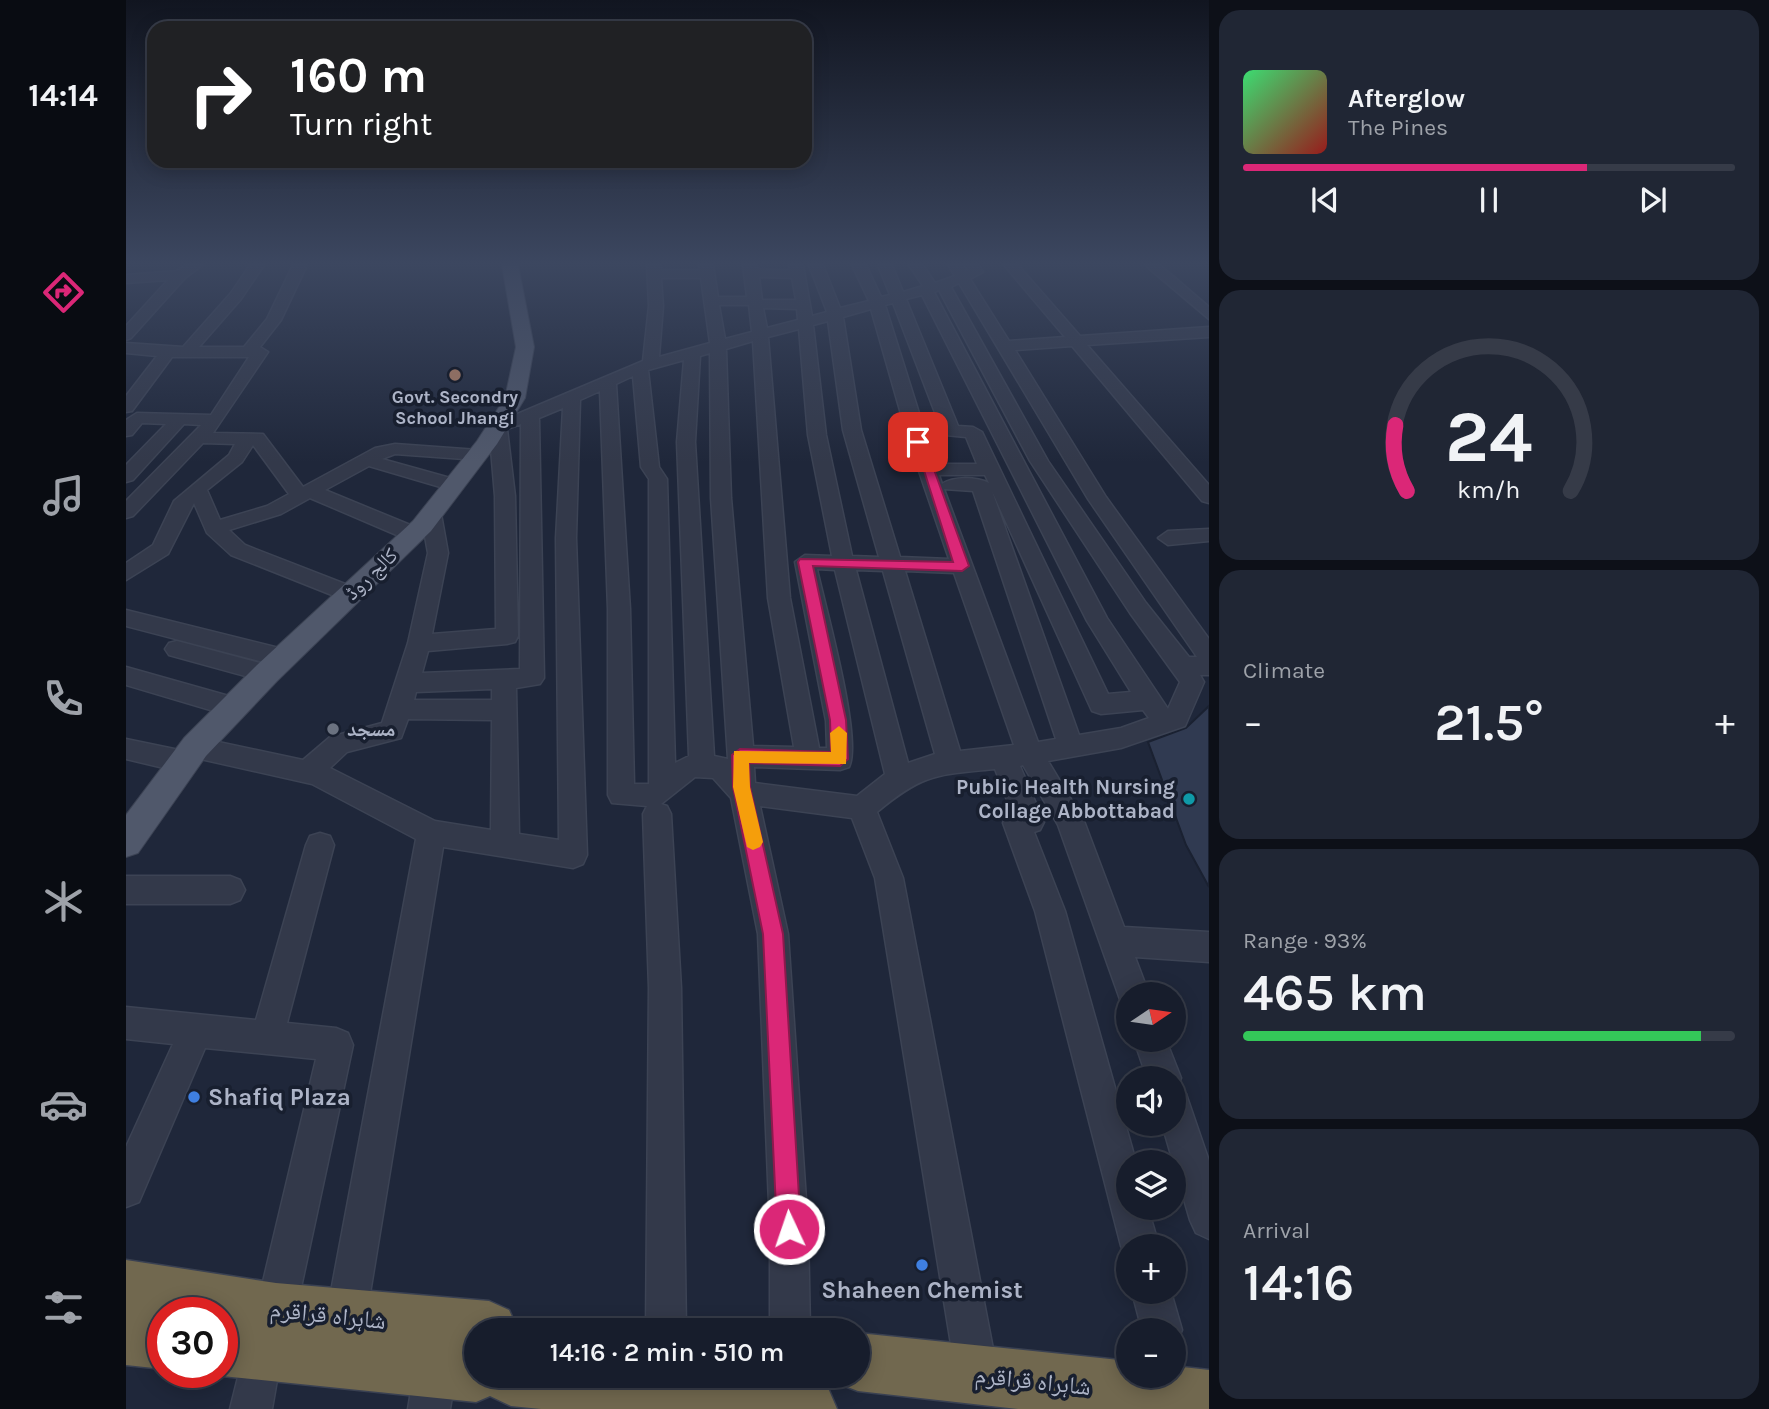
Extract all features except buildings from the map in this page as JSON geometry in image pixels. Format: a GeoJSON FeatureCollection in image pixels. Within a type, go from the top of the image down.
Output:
{"type":"FeatureCollection","features":[{"type":"Feature","properties":{"kind":"highway","name":"شاہراہ قراقرم"},"geometry":{"type":"LineString","coordinates":[[253,1336],[346,1318],[464,1328]]}},
{"type":"Feature","properties":{"kind":"highway","name":"شاہراہ قراقرم"},"geometry":{"type":"LineString","coordinates":[[134,1330],[253,1336],[447,1383]]}},
{"type":"Feature","properties":{"kind":"highway","name":"شاہراہ قراقرم"},"geometry":{"type":"LineString","coordinates":[[870,1363],[977,1375],[1187,1390]]}},
{"type":"Feature","properties":{"kind":"highway"},"geometry":{"type":"LineString","coordinates":[[542,1388],[794,1408]]}},
{"type":"Feature","properties":{"kind":"main road","name":"کالج روڈ"},"geometry":{"type":"LineString","coordinates":[[126,842],[190,755],[275,665],[422,524],[478,455],[515,398],[525,347],[522,331]]}},
{"type":"Feature","properties":{"kind":"street"},"geometry":{"type":"LineString","coordinates":[[187,352],[206,331]]}},
{"type":"Feature","properties":{"kind":"street"},"geometry":{"type":"LineString","coordinates":[[249,351],[265,331]]}},
{"type":"Feature","properties":{"kind":"street"},"geometry":{"type":"LineString","coordinates":[[651,331],[645,365],[650,467],[658,479],[656,602],[663,694],[659,801],[665,988],[666,1318]]}},
{"type":"Feature","properties":{"kind":"street"},"geometry":{"type":"LineString","coordinates":[[702,766],[686,442],[708,331]]}},
{"type":"Feature","properties":{"kind":"street"},"geometry":{"type":"LineString","coordinates":[[760,331],[779,598],[808,756]]}},
{"type":"Feature","properties":{"kind":"street"},"geometry":{"type":"LineString","coordinates":[[419,643],[507,636],[505,496],[498,426],[645,365],[767,331]]}},
{"type":"Feature","properties":{"kind":"street"},"geometry":{"type":"LineString","coordinates":[[807,331],[814,416],[842,562],[899,778]]}},
{"type":"Feature","properties":{"kind":"street"},"geometry":{"type":"LineString","coordinates":[[837,331],[852,430],[866,485],[951,763]]}},
{"type":"Feature","properties":{"kind":"street"},"geometry":{"type":"LineString","coordinates":[[885,331],[930,477],[962,566],[1016,755],[1030,822],[1017,823],[1050,911],[1116,1154]]}},
{"type":"Feature","properties":{"kind":"street"},"geometry":{"type":"LineString","coordinates":[[911,331],[951,431]]}},
{"type":"Feature","properties":{"kind":"street"},"geometry":{"type":"LineString","coordinates":[[970,331],[1098,621],[1166,723]]}},
{"type":"Feature","properties":{"kind":"street"},"geometry":{"type":"LineString","coordinates":[[659,801],[690,766],[702,766],[720,767],[743,793],[862,808],[899,778],[931,765],[1121,738],[1176,719],[1192,682],[1183,666],[1138,608],[1039,461],[973,331]]}},
{"type":"Feature","properties":{"kind":"street"},"geometry":{"type":"LineString","coordinates":[[990,331],[1003,346],[1098,499],[1209,657]]}},
{"type":"Feature","properties":{"kind":"street"},"geometry":{"type":"LineString","coordinates":[[1067,331],[1209,497]]}},
{"type":"Feature","properties":{"kind":"street"},"geometry":{"type":"LineString","coordinates":[[1003,346],[1209,332]]}},
{"type":"Feature","properties":{"kind":"street"},"geometry":{"type":"LineString","coordinates":[[126,348],[167,352],[260,352],[216,420],[126,512]]}},
{"type":"Feature","properties":{"kind":"street"},"geometry":{"type":"LineString","coordinates":[[705,349],[721,498],[743,793],[773,934],[789,1229],[790,1318]]}},
{"type":"Feature","properties":{"kind":"street"},"geometry":{"type":"LineString","coordinates":[[126,407],[167,352]]}},
{"type":"Feature","properties":{"kind":"street"},"geometry":{"type":"LineString","coordinates":[[608,380],[618,571],[621,795],[654,795],[659,801]]}},
{"type":"Feature","properties":{"kind":"street"},"geometry":{"type":"LineString","coordinates":[[126,749],[190,755],[318,774],[431,833],[573,855],[566,538],[572,396]]}},
{"type":"Feature","properties":{"kind":"street"},"geometry":{"type":"LineString","coordinates":[[407,683],[532,678],[530,414]]}},
{"type":"Feature","properties":{"kind":"street"},"geometry":{"type":"LineString","coordinates":[[126,431],[136,418],[216,420]]}},
{"type":"Feature","properties":{"kind":"street"},"geometry":{"type":"LineString","coordinates":[[126,476],[179,419]]}},
{"type":"Feature","properties":{"kind":"street"},"geometry":{"type":"LineString","coordinates":[[915,429],[972,432],[988,469]]}},
{"type":"Feature","properties":{"kind":"street"},"geometry":{"type":"LineString","coordinates":[[126,573],[161,549],[181,505],[236,458],[247,439],[200,438]]}},
{"type":"Feature","properties":{"kind":"street"},"geometry":{"type":"LineString","coordinates":[[257,438],[305,494],[422,524],[438,553],[419,643],[392,731],[339,744],[307,772]]}},
{"type":"Feature","properties":{"kind":"street"},"geometry":{"type":"LineString","coordinates":[[214,528],[274,510],[394,449],[478,455]]}},
{"type":"Feature","properties":{"kind":"street"},"geometry":{"type":"LineString","coordinates":[[368,460],[454,485]]}},
{"type":"Feature","properties":{"kind":"street"},"geometry":{"type":"LineString","coordinates":[[930,477],[992,469],[1101,704],[1149,700]]}},
{"type":"Feature","properties":{"kind":"street"},"geometry":{"type":"LineString","coordinates":[[930,477],[981,485],[1071,747]]}},
{"type":"Feature","properties":{"kind":"street"},"geometry":{"type":"LineString","coordinates":[[197,489],[214,528],[238,550],[350,594]]}},
{"type":"Feature","properties":{"kind":"street"},"geometry":{"type":"LineString","coordinates":[[1168,538],[1209,535]]}},
{"type":"Feature","properties":{"kind":"street"},"geometry":{"type":"LineString","coordinates":[[740,755],[840,759],[838,720],[805,562],[962,566]]}},
{"type":"Feature","properties":{"kind":"street"},"geometry":{"type":"LineString","coordinates":[[126,618],[275,665]]}},
{"type":"Feature","properties":{"kind":"street"},"geometry":{"type":"LineString","coordinates":[[177,649],[275,665]]}},
{"type":"Feature","properties":{"kind":"street"},"geometry":{"type":"LineString","coordinates":[[1183,666],[1209,666]]}},
{"type":"Feature","properties":{"kind":"street"},"geometry":{"type":"LineString","coordinates":[[126,676],[234,707]]}},
{"type":"Feature","properties":{"kind":"street"},"geometry":{"type":"LineString","coordinates":[[504,679],[505,845]]}},
{"type":"Feature","properties":{"kind":"street"},"geometry":{"type":"LineString","coordinates":[[399,709],[504,709]]}},
{"type":"Feature","properties":{"kind":"street"},"geometry":{"type":"LineString","coordinates":[[1016,755],[1070,821],[1129,982]]}},
{"type":"Feature","properties":{"kind":"street"},"geometry":{"type":"LineString","coordinates":[[862,808],[889,878],[977,1375]]}},
{"type":"Feature","properties":{"kind":"street"},"geometry":{"type":"LineString","coordinates":[[346,1318],[431,833]]}},
{"type":"Feature","properties":{"kind":"street"},"geometry":{"type":"LineString","coordinates":[[267,1038],[320,845]]}},
{"type":"Feature","properties":{"kind":"street"},"geometry":{"type":"LineString","coordinates":[[126,890],[230,890]]}},
{"type":"Feature","properties":{"kind":"street"},"geometry":{"type":"LineString","coordinates":[[1114,941],[1209,947]]}},
{"type":"Feature","properties":{"kind":"street"},"geometry":{"type":"LineString","coordinates":[[126,1023],[336,1045],[253,1336],[251,1409]]}},
{"type":"Feature","properties":{"kind":"street"},"geometry":{"type":"LineString","coordinates":[[126,1189],[196,1030]]}},
{"type":"Feature","properties":{"kind":"street"},"geometry":{"type":"LineString","coordinates":[[1183,1136],[1209,1220]]}},
{"type":"Feature","properties":{"kind":"slow traffic"},"geometry":{"type":"LineString","coordinates":[[753,842],[742,787],[740,755],[840,759],[839,733]]}},
{"type":"Feature","properties":{"kind":"place","name":"Govt. Secondry School Jhangi"},"geometry":{"type":"Point","coordinates":[455,375]}},
{"type":"Feature","properties":{"kind":"place","name":"مسجد"},"geometry":{"type":"Point","coordinates":[333,729]}},
{"type":"Feature","properties":{"kind":"place","name":"Public Health Nursing Collage Abbottabad"},"geometry":{"type":"Point","coordinates":[1189,799]}},
{"type":"Feature","properties":{"kind":"place","name":"Shafiq Plaza"},"geometry":{"type":"Point","coordinates":[194,1097]}},
{"type":"Feature","properties":{"kind":"place","name":"Shaheen Chemist"},"geometry":{"type":"Point","coordinates":[922,1265]}},
{"type":"Feature","properties":{"kind":"route"},"geometry":{"type":"LineString","coordinates":[[789,1229],[773,934],[742,787],[740,755],[840,759],[838,720],[805,562],[962,566],[918,442]]}}]}
